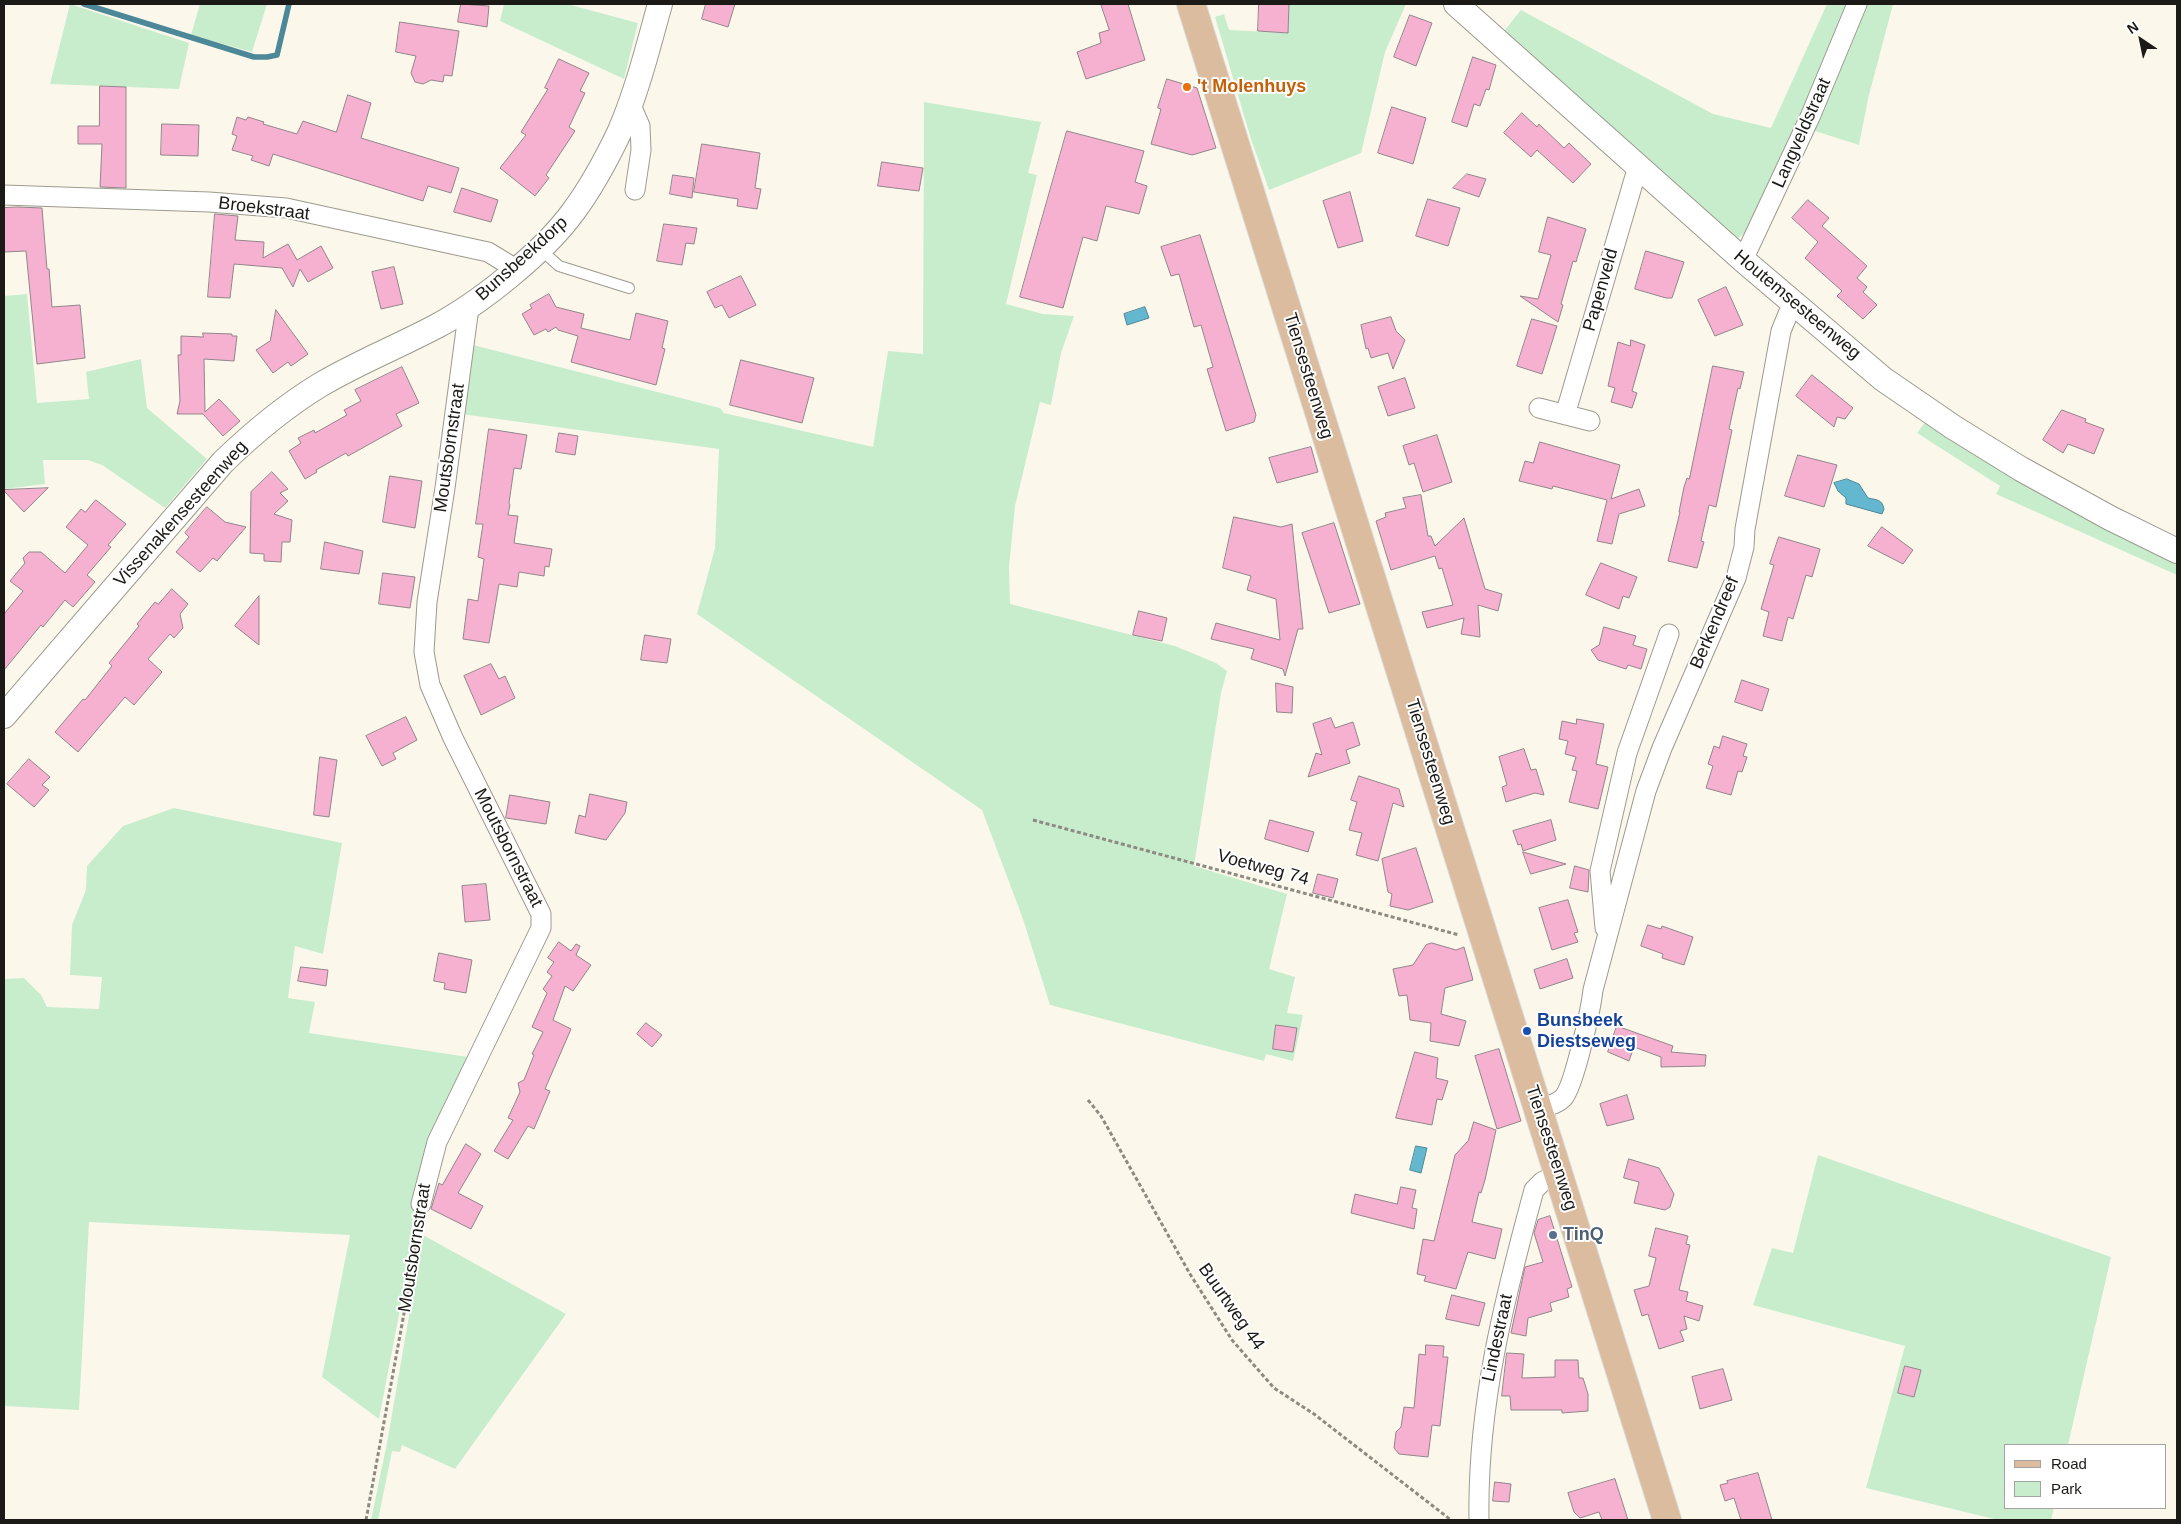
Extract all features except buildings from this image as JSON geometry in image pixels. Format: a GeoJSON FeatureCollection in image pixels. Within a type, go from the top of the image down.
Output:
{"type":"FeatureCollection","features":[{"type":"Feature","properties":{"kind":"main road","name":"Tiensesteenweg"},"geometry":{"type":"LineString","coordinates":[[1191,4],[1667,1520]]}},
{"type":"Feature","properties":{"kind":"street","name":"Bunsbeekdorp"},"geometry":{"type":"LineString","coordinates":[[469,307],[516,270],[540,248],[572,213],[592,184],[619,133],[660,4]]}},
{"type":"Feature","properties":{"kind":"street","name":"Houtemsesteenweg"},"geometry":{"type":"LineString","coordinates":[[1456,4],[1794,305],[1883,378],[1953,427],[2029,474],[2110,518],[2177,551]]}},
{"type":"Feature","properties":{"kind":"street","name":"Langveldstraat"},"geometry":{"type":"LineString","coordinates":[[1743,260],[1810,117],[1857,4]]}},
{"type":"Feature","properties":{"kind":"street"},"geometry":{"type":"LineString","coordinates":[[630,103],[640,126],[641,150],[635,190]]}},
{"type":"Feature","properties":{"kind":"street","name":"Papenveld"},"geometry":{"type":"LineString","coordinates":[[1565,415],[1638,166]]}},
{"type":"Feature","properties":{"kind":"street","name":"Broekstraat"},"geometry":{"type":"LineString","coordinates":[[4,195],[225,203],[286,208],[488,252],[516,270]]}},
{"type":"Feature","properties":{"kind":"street","name":"Berkendreef"},"geometry":{"type":"LineString","coordinates":[[1538,1109],[1557,1103],[1568,1090],[1591,1008],[1593,990],[1646,791],[1662,748],[1736,578],[1744,547],[1745,529],[1781,331],[1794,305]]}},
{"type":"Feature","properties":{"kind":"street","name":"Vissenakensesteenweg"},"geometry":{"type":"LineString","coordinates":[[4,716],[223,462],[259,428],[320,385],[435,327],[469,307]]}},
{"type":"Feature","properties":{"kind":"street","name":"Moutsbornstraat"},"geometry":{"type":"LineString","coordinates":[[421,1204],[437,1142],[541,928],[541,914],[453,738],[434,694],[424,652],[426,602],[445,488],[469,307]]}},
{"type":"Feature","properties":{"kind":"street"},"geometry":{"type":"LineString","coordinates":[[1539,408],[1590,421]]}},
{"type":"Feature","properties":{"kind":"street","name":"Berkendreef"},"geometry":{"type":"LineString","coordinates":[[1608,934],[1604,924],[1601,896],[1600,871],[1602,858],[1627,753],[1669,634]]}},
{"type":"Feature","properties":{"kind":"street","name":"Lindestraat"},"geometry":{"type":"LineString","coordinates":[[1479,1520],[1478,1480],[1484,1407],[1497,1336],[1534,1190],[1542,1182],[1559,1172]]}},
{"type":"Feature","properties":{"kind":"lane"},"geometry":{"type":"LineString","coordinates":[[540,248],[559,266],[628,288]]}},
{"type":"Feature","properties":{"kind":"path","name":"Voetweg 74"},"geometry":{"type":"LineString","coordinates":[[1033,820],[1486,943]]}},
{"type":"Feature","properties":{"kind":"path","name":"Buurtweg 44"},"geometry":{"type":"LineString","coordinates":[[1088,1100],[1101,1116],[1190,1274],[1232,1340],[1274,1388],[1314,1414],[1452,1520]]}},
{"type":"Feature","properties":{"kind":"path","name":"Moutsbornstraat"},"geometry":{"type":"LineString","coordinates":[[366,1520],[412,1270],[421,1204]]}},
{"type":"Feature","properties":{"kind":"green space"},"geometry":{"type":"Polygon","coordinates":[[[70,4],[189,43],[179,89],[50,84],[70,4]]]}},
{"type":"Feature","properties":{"kind":"green space"},"geometry":{"type":"Polygon","coordinates":[[[200,4],[267,4],[252,52],[191,35],[200,4]]]}},
{"type":"Feature","properties":{"kind":"green space"},"geometry":{"type":"Polygon","coordinates":[[[504,4],[567,4],[638,23],[624,79],[500,21],[504,4]]]}},
{"type":"Feature","properties":{"kind":"green space"},"geometry":{"type":"Polygon","coordinates":[[[1289,4],[1406,4],[1385,52],[1361,153],[1269,190],[1251,139],[1215,17],[1224,14],[1229,30],[1288,33],[1289,4]]]}},
{"type":"Feature","properties":{"kind":"green space"},"geometry":{"type":"Polygon","coordinates":[[[1827,4],[1893,4],[1868,99],[1859,145],[1815,131],[1841,67],[1780,161],[1746,232],[1737,239],[1504,31],[1521,10],[1713,114],[1771,128],[1827,4]]]}},
{"type":"Feature","properties":{"kind":"green space"},"geometry":{"type":"Polygon","coordinates":[[[924,102],[1041,122],[1028,173],[1037,175],[1006,304],[1043,314],[1074,316],[1061,353],[1051,405],[1040,402],[1015,506],[1009,567],[1010,604],[1175,646],[1216,663],[1227,671],[1221,693],[1194,866],[1287,894],[1269,969],[1295,977],[1287,1013],[1303,1015],[1293,1061],[1266,1054],[1264,1061],[1050,1005],[1023,919],[982,810],[697,614],[715,548],[719,449],[461,414],[473,345],[720,408],[724,413],[873,447],[888,351],[923,354],[924,102]]]}},
{"type":"Feature","properties":{"kind":"green space"},"geometry":{"type":"Polygon","coordinates":[[[27,294],[37,403],[89,399],[86,372],[141,359],[147,408],[207,459],[165,508],[102,465],[88,460],[43,460],[45,484],[4,489],[4,296],[27,294]]]}},
{"type":"Feature","properties":{"kind":"green space"},"geometry":{"type":"Polygon","coordinates":[[[1926,421],[2119,536],[2177,563],[2177,575],[1996,494],[2000,486],[1917,433],[1926,421]]]}},
{"type":"Feature","properties":{"kind":"green space"},"geometry":{"type":"Polygon","coordinates":[[[174,808],[342,843],[323,954],[295,946],[288,998],[315,1002],[309,1033],[468,1057],[425,1155],[416,1182],[408,1268],[379,1419],[322,1377],[350,1235],[89,1222],[79,1410],[4,1406],[4,979],[24,978],[41,995],[47,1007],[99,1009],[102,977],[70,975],[72,925],[86,890],[87,866],[123,826],[174,808]]]}},
{"type":"Feature","properties":{"kind":"green space"},"geometry":{"type":"Polygon","coordinates":[[[1818,1155],[2111,1257],[2068,1444],[2004,1444],[2004,1509],[2054,1509],[2051,1520],[1998,1520],[1866,1488],[1905,1346],[1753,1305],[1772,1248],[1793,1253],[1818,1155]]]}},
{"type":"Feature","properties":{"kind":"green space"},"geometry":{"type":"Polygon","coordinates":[[[423,1235],[566,1314],[455,1469],[402,1445],[400,1452],[392,1451],[378,1520],[371,1520],[387,1443],[423,1235]]]}},
{"type":"Feature","properties":{"kind":"water"},"geometry":{"type":"Polygon","coordinates":[[[1145,307],[1149,318],[1127,325],[1124,314],[1145,307]]]}},
{"type":"Feature","properties":{"kind":"water"},"geometry":{"type":"Polygon","coordinates":[[[1847,479],[1859,484],[1868,498],[1880,502],[1884,509],[1882,514],[1846,504],[1846,498],[1838,491],[1834,483],[1847,479]]]}},
{"type":"Feature","properties":{"kind":"water"},"geometry":{"type":"Polygon","coordinates":[[[1416,1146],[1427,1148],[1421,1173],[1410,1170],[1416,1146]]]}},
{"type":"Feature","properties":{"kind":"waterway"},"geometry":{"type":"LineString","coordinates":[[84,4],[254,57],[277,55],[289,4]]}},
{"type":"Feature","properties":{"kind":"place","name":"'t Molenhuys"},"geometry":{"type":"Point","coordinates":[1187,87]}},
{"type":"Feature","properties":{"kind":"place","name":"Bunsbeek Diestseweg"},"geometry":{"type":"Point","coordinates":[1527,1031]}},
{"type":"Feature","properties":{"kind":"place","name":"TinQ"},"geometry":{"type":"Point","coordinates":[1553,1235]}}]}
